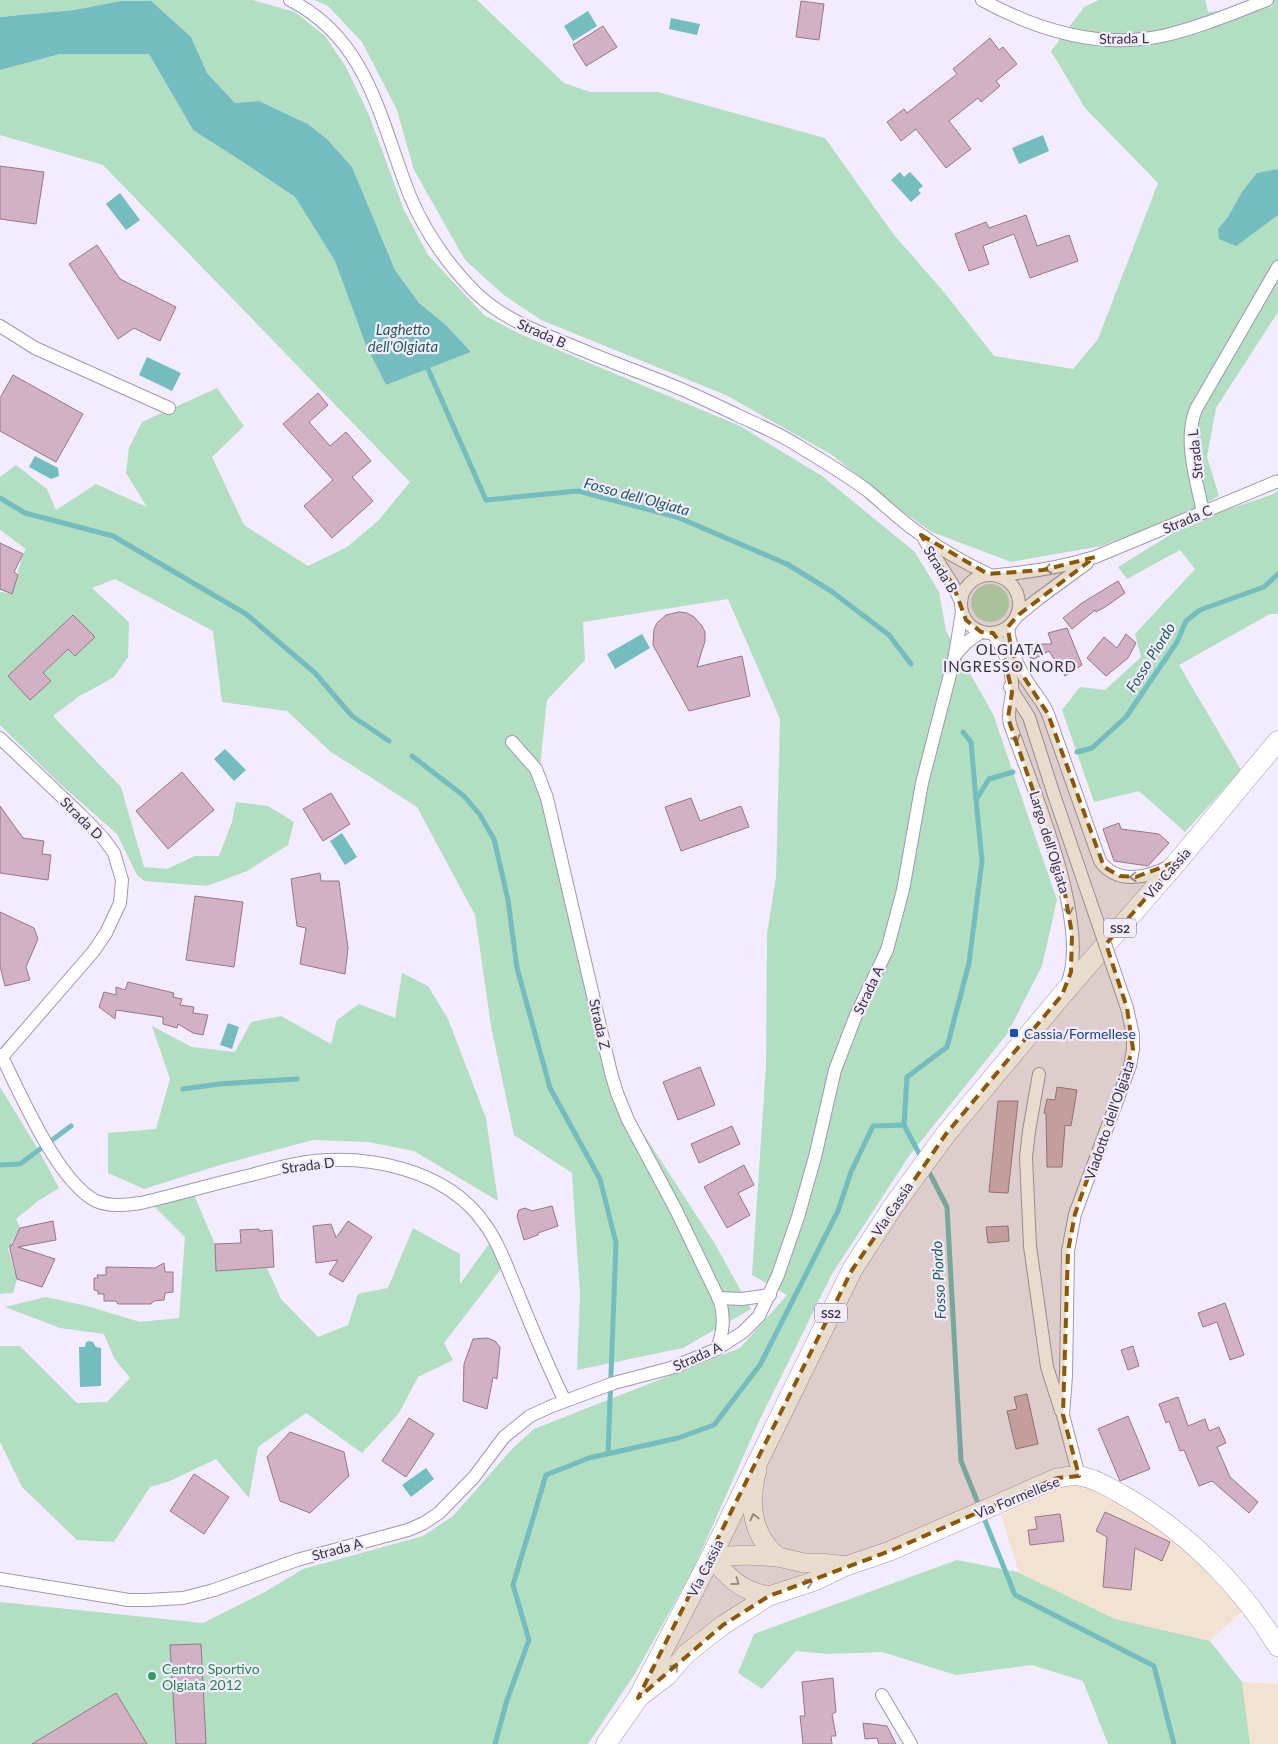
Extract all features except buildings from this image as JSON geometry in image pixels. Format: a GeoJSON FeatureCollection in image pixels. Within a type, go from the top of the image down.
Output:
{"type":"FeatureCollection","features":[{"type":"Feature","properties":{"kind":"main road","name":"Via Cassia"},"geometry":{"type":"LineString","coordinates":[[606,1744],[638,1698],[711,1557],[852,1270],[908,1184],[946,1134],[1062,995],[1178,861],[1278,741]]}},
{"type":"Feature","properties":{"kind":"street","name":"Strada B"},"geometry":{"type":"LineString","coordinates":[[290,0],[322,20],[337,34],[351,52],[373,92],[410,197],[421,220],[446,258],[488,304],[518,323],[680,389],[798,445],[866,490],[921,535],[955,557],[993,575]]}},
{"type":"Feature","properties":{"kind":"street","name":"Strada L"},"geometry":{"type":"LineString","coordinates":[[982,0],[1015,16],[1055,30],[1086,38],[1116,40],[1164,36],[1267,0]]}},
{"type":"Feature","properties":{"kind":"street","name":"Strada L"},"geometry":{"type":"LineString","coordinates":[[1203,513],[1190,439],[1194,415],[1278,267]]}},
{"type":"Feature","properties":{"kind":"street"},"geometry":{"type":"LineString","coordinates":[[0,326],[35,348],[169,408]]}},
{"type":"Feature","properties":{"kind":"street","name":"Strada C"},"geometry":{"type":"LineString","coordinates":[[993,575],[1067,566],[1095,557],[1278,481]]}},
{"type":"Feature","properties":{"kind":"street","name":"Strada B"},"geometry":{"type":"LineString","coordinates":[[921,535],[949,578],[961,607]]}},
{"type":"Feature","properties":{"kind":"street","name":"Strada C"},"geometry":{"type":"LineString","coordinates":[[1018,616],[1095,557]]}},
{"type":"Feature","properties":{"kind":"street"},"geometry":{"type":"LineString","coordinates":[[954,655],[967,642],[987,633],[1001,632],[1018,616],[1019,596],[1015,587],[1008,580],[993,575],[972,580],[962,594],[961,607],[966,620],[973,627],[987,633]]}},
{"type":"Feature","properties":{"kind":"street","name":"Strada A"},"geometry":{"type":"LineString","coordinates":[[0,1579],[129,1600],[183,1598],[214,1590],[297,1560],[408,1530],[440,1513],[474,1477],[504,1436],[538,1412],[609,1385],[671,1368],[716,1349],[749,1328],[759,1316],[781,1267],[807,1188],[835,1070],[856,1015],[887,950],[904,890],[922,783],[954,655],[961,607]]}},
{"type":"Feature","properties":{"kind":"street"},"geometry":{"type":"LineString","coordinates":[[1008,627],[1017,638],[1027,665],[1030,686],[1029,717]]}},
{"type":"Feature","properties":{"kind":"street","name":"Largo dell'Olgiata"},"geometry":{"type":"LineString","coordinates":[[987,633],[1001,644],[1009,669],[1012,692],[1008,718],[1061,871],[1071,920],[1072,960],[1071,972],[1062,995]]}},
{"type":"Feature","properties":{"kind":"street"},"geometry":{"type":"LineString","coordinates":[[1030,686],[1048,714],[1100,861],[1104,867],[1120,876],[1136,877],[1158,872],[1178,861]]}},
{"type":"Feature","properties":{"kind":"street","name":"Largo dell'Olgiata"},"geometry":{"type":"LineString","coordinates":[[1012,692],[1029,717]]}},
{"type":"Feature","properties":{"kind":"street","name":"Viadotto dell'Olgiata"},"geometry":{"type":"LineString","coordinates":[[1029,717],[1127,1008],[1133,1035],[1130,1066],[1075,1214],[1068,1251],[1066,1376],[1063,1415],[1079,1476]]}},
{"type":"Feature","properties":{"kind":"street","name":"Strada D"},"geometry":{"type":"LineString","coordinates":[[0,738],[104,839],[114,853],[122,880],[120,903],[106,933],[93,952],[1,1056],[32,1119],[65,1172],[78,1188],[96,1201],[110,1205],[141,1203],[274,1169],[308,1162],[339,1161],[368,1162],[393,1166],[426,1178],[458,1196],[478,1214],[485,1224],[501,1254],[565,1401]]}},
{"type":"Feature","properties":{"kind":"street","name":"Strada Z"},"geometry":{"type":"LineString","coordinates":[[512,742],[536,769],[547,798],[611,1073],[620,1100],[628,1120],[676,1210],[718,1298],[724,1321],[723,1330],[716,1349]]}},
{"type":"Feature","properties":{"kind":"street"},"geometry":{"type":"LineString","coordinates":[[1039,1074],[1026,1157],[1030,1246],[1047,1367],[1063,1415]]}},
{"type":"Feature","properties":{"kind":"street"},"geometry":{"type":"LineString","coordinates":[[718,1298],[742,1299],[770,1294]]}},
{"type":"Feature","properties":{"kind":"street"},"geometry":{"type":"LineString","coordinates":[[764,1448],[755,1478],[752,1506],[756,1528],[771,1551],[778,1557]]}},
{"type":"Feature","properties":{"kind":"street","name":"Via Formellese"},"geometry":{"type":"LineString","coordinates":[[638,1698],[667,1676],[686,1654],[722,1625],[769,1596],[815,1581],[846,1566],[890,1551],[1057,1478],[1079,1476],[1104,1485],[1142,1506],[1187,1540],[1231,1582],[1264,1624],[1278,1647]]}},
{"type":"Feature","properties":{"kind":"street"},"geometry":{"type":"LineString","coordinates":[[711,1557],[737,1555],[778,1557],[804,1563],[846,1566]]}},
{"type":"Feature","properties":{"kind":"street"},"geometry":{"type":"LineString","coordinates":[[711,1557],[728,1577],[736,1583],[756,1594],[769,1596]]}},
{"type":"Feature","properties":{"kind":"street"},"geometry":{"type":"LineString","coordinates":[[882,1695],[911,1744]]}},
{"type":"Feature","properties":{"kind":"highlighted area"},"geometry":{"type":"Polygon","coordinates":[[[921,535],[988,574],[1043,570],[1095,557],[1017,616],[1008,627],[1010,642],[1018,668],[1048,714],[1104,867],[1120,876],[1136,877],[1178,861],[1106,944],[1127,1008],[1133,1049],[1075,1214],[1068,1251],[1063,1415],[1079,1476],[1057,1478],[890,1551],[769,1596],[723,1625],[638,1698],[852,1270],[946,1134],[1062,995],[1071,972],[1072,934],[1061,871],[1008,718],[1012,692],[1001,644],[993,633],[981,632],[966,620],[953,585],[921,535]]]}},
{"type":"Feature","properties":{"kind":"shaded area"},"geometry":{"type":"Polygon","coordinates":[[[0,0],[252,0],[295,12],[325,36],[346,67],[369,115],[404,210],[428,255],[484,315],[520,334],[740,426],[822,476],[915,552],[939,592],[946,631],[993,714],[1057,900],[1042,966],[1007,1034],[909,1156],[832,1274],[759,1421],[693,1570],[636,1672],[588,1744],[0,1744],[0,1602],[203,1623],[263,1593],[303,1569],[423,1536],[453,1516],[512,1449],[534,1429],[740,1348],[787,1295],[752,1275],[766,1066],[767,934],[776,877],[780,719],[728,599],[583,622],[585,660],[547,700],[539,776],[617,1093],[715,1244],[751,1309],[683,1348],[577,1370],[580,1295],[572,1173],[514,1135],[491,1026],[475,915],[417,807],[331,752],[287,711],[222,702],[213,631],[115,579],[92,588],[129,622],[128,657],[114,677],[78,697],[53,716],[121,787],[144,867],[167,869],[195,856],[219,856],[232,822],[236,802],[268,806],[294,822],[288,845],[247,871],[207,886],[145,881],[137,875],[117,834],[59,783],[0,725],[0,592],[12,594],[26,549],[0,530],[0,477],[16,465],[47,489],[56,510],[96,484],[147,507],[126,473],[129,448],[142,422],[217,388],[244,426],[212,457],[244,525],[308,566],[347,547],[378,521],[410,482],[103,165],[0,135],[0,70],[60,54],[149,54],[193,130],[295,197],[335,261],[365,343],[386,385],[471,352],[446,325],[419,303],[395,270],[352,167],[327,139],[308,124],[259,101],[235,103],[207,73],[191,37],[121,1],[74,10],[0,17],[0,0]]]}},
{"type":"Feature","properties":{"kind":"shaded area"},"geometry":{"type":"Polygon","coordinates":[[[314,0],[477,0],[564,83],[590,92],[658,92],[825,138],[894,235],[944,292],[994,356],[1073,369],[1098,339],[1158,183],[1085,108],[1051,51],[1084,7],[1099,0],[1205,0],[1208,12],[1272,7],[1274,0],[1278,0],[1278,312],[1216,408],[1207,457],[1219,496],[1186,514],[1101,546],[1011,562],[932,532],[903,512],[832,455],[726,395],[541,320],[504,295],[465,260],[414,170],[397,110],[362,42],[328,6],[314,0]]]}},
{"type":"Feature","properties":{"kind":"shaded area"},"geometry":{"type":"Polygon","coordinates":[[[1278,491],[1278,614],[1270,614],[1179,665],[1241,770],[1185,832],[1139,791],[1094,802],[1062,710],[1080,687],[1105,690],[1141,657],[1135,634],[1195,569],[1180,550],[1127,579],[1118,567],[1191,522],[1278,491]]]}},
{"type":"Feature","properties":{"kind":"shaded area"},"geometry":{"type":"Polygon","coordinates":[[[990,584],[1003,590],[1009,603],[1003,616],[990,622],[977,616],[971,603],[977,590],[990,584]]]}},
{"type":"Feature","properties":{"kind":"shaded area"},"geometry":{"type":"Polygon","coordinates":[[[402,973],[428,986],[448,1019],[486,1118],[498,1201],[414,1151],[368,1142],[313,1140],[220,1165],[144,1189],[108,1173],[108,1133],[156,1129],[170,1079],[152,1026],[192,1047],[235,1052],[251,1022],[281,1016],[331,1044],[337,1020],[359,1004],[395,1018],[402,973]]]}},
{"type":"Feature","properties":{"kind":"shaded area"},"geometry":{"type":"Polygon","coordinates":[[[0,1087],[59,1188],[38,1201],[16,1219],[20,1228],[8,1249],[17,1279],[13,1293],[0,1294],[0,1087]]]}},
{"type":"Feature","properties":{"kind":"shaded area"},"geometry":{"type":"Polygon","coordinates":[[[194,1195],[215,1244],[216,1271],[267,1268],[281,1299],[318,1337],[348,1325],[358,1294],[388,1288],[413,1228],[460,1254],[460,1284],[491,1241],[501,1269],[444,1343],[453,1360],[418,1377],[399,1413],[362,1453],[306,1413],[258,1447],[249,1498],[216,1459],[170,1481],[150,1487],[114,1542],[77,1540],[22,1487],[0,1442],[0,1346],[20,1346],[77,1403],[107,1402],[130,1378],[114,1358],[104,1334],[60,1328],[5,1307],[46,1297],[87,1306],[140,1322],[179,1318],[185,1237],[154,1206],[194,1195]]]}},
{"type":"Feature","properties":{"kind":"shaded area"},"geometry":{"type":"Polygon","coordinates":[[[1079,1484],[1102,1494],[1141,1516],[1186,1551],[1243,1610],[1210,1641],[1115,1619],[1021,1580],[1001,1515],[1060,1487],[1079,1484]]]}},
{"type":"Feature","properties":{"kind":"shaded area"},"geometry":{"type":"Polygon","coordinates":[[[957,1560],[1017,1572],[1115,1619],[1210,1641],[1242,1682],[1250,1744],[1108,1744],[1083,1681],[1032,1665],[956,1675],[882,1652],[829,1654],[796,1651],[762,1689],[738,1673],[754,1634],[957,1560]]]}},
{"type":"Feature","properties":{"kind":"shaded area"},"geometry":{"type":"Polygon","coordinates":[[[1242,1682],[1278,1684],[1278,1744],[1250,1744],[1242,1682]]]}},
{"type":"Feature","properties":{"kind":"water","name":"Laghetto dell'Olgiata"},"geometry":{"type":"Polygon","coordinates":[[[121,1],[151,1],[191,37],[207,73],[235,103],[259,101],[308,124],[327,139],[352,167],[395,270],[419,303],[446,325],[471,352],[386,385],[365,343],[335,261],[295,197],[193,130],[149,54],[60,54],[0,70],[0,17],[74,10],[121,1]]]}},
{"type":"Feature","properties":{"kind":"water"},"geometry":{"type":"Polygon","coordinates":[[[588,11],[597,26],[573,41],[564,26],[588,11]]]}},
{"type":"Feature","properties":{"kind":"water"},"geometry":{"type":"Polygon","coordinates":[[[671,18],[700,24],[697,35],[669,29],[671,18]]]}},
{"type":"Feature","properties":{"kind":"water"},"geometry":{"type":"Polygon","coordinates":[[[1043,135],[1049,151],[1019,164],[1012,148],[1043,135]]]}},
{"type":"Feature","properties":{"kind":"water"},"geometry":{"type":"Polygon","coordinates":[[[1278,169],[1278,215],[1236,246],[1219,239],[1218,229],[1257,173],[1278,169]]]}},
{"type":"Feature","properties":{"kind":"water"},"geometry":{"type":"Polygon","coordinates":[[[900,172],[904,177],[910,172],[923,186],[918,190],[921,193],[911,202],[891,180],[900,172]]]}},
{"type":"Feature","properties":{"kind":"water"},"geometry":{"type":"Polygon","coordinates":[[[120,193],[140,220],[126,230],[106,204],[120,193]]]}},
{"type":"Feature","properties":{"kind":"water"},"geometry":{"type":"Polygon","coordinates":[[[147,357],[181,373],[172,391],[139,375],[147,357]]]}},
{"type":"Feature","properties":{"kind":"water"},"geometry":{"type":"Polygon","coordinates":[[[35,456],[58,468],[59,476],[51,479],[29,467],[35,456]]]}},
{"type":"Feature","properties":{"kind":"water"},"geometry":{"type":"Polygon","coordinates":[[[642,634],[650,648],[615,669],[607,654],[642,634]]]}},
{"type":"Feature","properties":{"kind":"water"},"geometry":{"type":"Polygon","coordinates":[[[225,749],[246,770],[234,781],[214,759],[225,749]]]}},
{"type":"Feature","properties":{"kind":"water"},"geometry":{"type":"Polygon","coordinates":[[[342,833],[357,857],[345,865],[330,841],[342,833]]]}},
{"type":"Feature","properties":{"kind":"water"},"geometry":{"type":"Polygon","coordinates":[[[228,1023],[239,1027],[232,1049],[220,1045],[228,1023]]]}},
{"type":"Feature","properties":{"kind":"water"},"geometry":{"type":"Polygon","coordinates":[[[86,1342],[93,1342],[96,1347],[101,1348],[101,1386],[80,1387],[79,1347],[85,1347],[86,1342]]]}},
{"type":"Feature","properties":{"kind":"water"},"geometry":{"type":"Polygon","coordinates":[[[426,1468],[434,1479],[411,1497],[402,1485],[426,1468]]]}},
{"type":"Feature","properties":{"kind":"waterway","name":"Fosso dell’Olgiata"},"geometry":{"type":"LineString","coordinates":[[428,369],[486,500],[578,491],[677,517],[787,564],[831,591],[889,635],[911,664]]}},
{"type":"Feature","properties":{"kind":"waterway"},"geometry":{"type":"LineString","coordinates":[[0,498],[25,513],[113,536],[246,614],[315,673],[352,716],[389,741]]}},
{"type":"Feature","properties":{"kind":"waterway","name":"Fosso Piordo"},"geometry":{"type":"LineString","coordinates":[[1077,752],[1092,748],[1126,717],[1177,642],[1186,621],[1200,610],[1264,587],[1278,574]]}},
{"type":"Feature","properties":{"kind":"waterway","name":"Fosso dell’Olgiata"},"geometry":{"type":"LineString","coordinates":[[963,732],[971,742],[976,800]]}},
{"type":"Feature","properties":{"kind":"waterway"},"geometry":{"type":"LineString","coordinates":[[412,756],[464,796],[480,815],[494,839],[508,900],[517,968],[550,1088],[600,1179],[616,1243],[608,1453]]}},
{"type":"Feature","properties":{"kind":"waterway","name":"Fosso Piordo"},"geometry":{"type":"LineString","coordinates":[[922,1159],[904,1125],[907,1077],[947,1047],[969,963],[982,861],[976,800],[989,779],[1013,772]]}},
{"type":"Feature","properties":{"kind":"waterway"},"geometry":{"type":"LineString","coordinates":[[183,1089],[219,1084],[297,1079]]}},
{"type":"Feature","properties":{"kind":"waterway"},"geometry":{"type":"LineString","coordinates":[[495,1744],[507,1700],[529,1640],[513,1585],[546,1475],[589,1458],[678,1438],[714,1425],[760,1365],[838,1211],[851,1172],[873,1126],[904,1125]]}},
{"type":"Feature","properties":{"kind":"waterway"},"geometry":{"type":"LineString","coordinates":[[0,1165],[20,1164],[71,1126]]}},
{"type":"Feature","properties":{"kind":"waterway","name":"Fosso Piordo"},"geometry":{"type":"LineString","coordinates":[[927,1168],[947,1207],[961,1461],[1015,1595],[1154,1666],[1174,1744]]}},
{"type":"Feature","properties":{"kind":"place","name":"Cassia/Formellese"},"geometry":{"type":"Point","coordinates":[1014,1033]}},
{"type":"Feature","properties":{"kind":"place","name":"Centro Sportivo Olgiata 2012"},"geometry":{"type":"Point","coordinates":[152,1676]}},
{"type":"Feature","properties":{"kind":"district","name":"OLGIATA INGRESSO NORD"},"geometry":{"type":"Point","coordinates":[1010,658]}}]}
